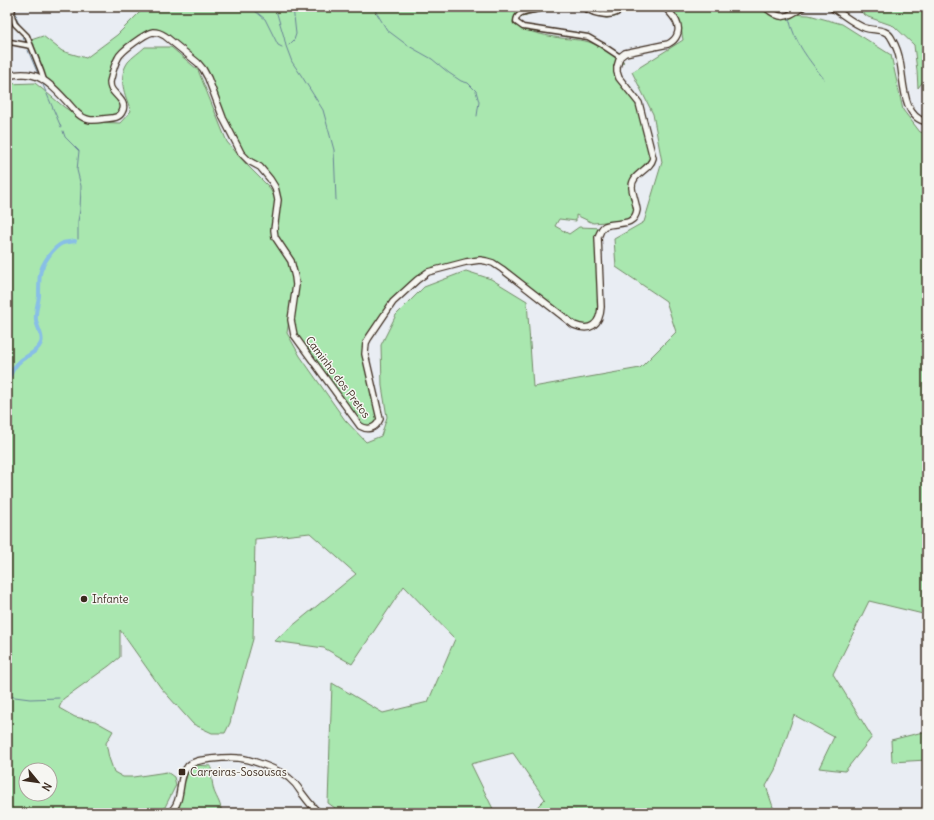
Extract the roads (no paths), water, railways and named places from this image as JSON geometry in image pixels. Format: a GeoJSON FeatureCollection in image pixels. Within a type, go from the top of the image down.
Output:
{"type":"FeatureCollection","features":[{"type":"Feature","properties":{"kind":"main road"},"geometry":{"type":"LineString","coordinates":[[620,57],[625,53],[632,51],[673,42],[679,30],[679,25],[666,7]]}},
{"type":"Feature","properties":{"kind":"main road"},"geometry":{"type":"LineString","coordinates":[[765,7],[776,15],[784,16],[788,16],[803,7]]}},
{"type":"Feature","properties":{"kind":"main road"},"geometry":{"type":"LineString","coordinates":[[832,7],[860,26],[883,31],[891,35],[900,61],[907,102],[915,116],[927,122]]}},
{"type":"Feature","properties":{"kind":"main road","name":"Caminho dos Pretos"},"geometry":{"type":"LineString","coordinates":[[7,76],[31,74],[44,80],[82,118],[96,120],[115,118],[121,114],[124,106],[110,85],[115,65],[120,54],[152,32],[165,36],[198,62],[208,78],[223,118],[239,149],[249,161],[260,167],[270,178],[275,187],[278,200],[274,230],[275,236],[291,261],[295,277],[296,285],[291,320],[294,335],[360,426],[369,429],[375,426],[380,419],[365,354],[366,343],[393,302],[428,272],[474,261],[486,261],[493,263],[502,269],[574,326],[584,329],[591,327],[600,318],[601,307],[598,237],[600,232],[606,226],[626,223],[635,217],[638,210],[632,188],[633,182],[636,177],[648,167],[653,158],[639,103],[619,78],[617,72],[620,57]]}},
{"type":"Feature","properties":{"kind":"main road"},"geometry":{"type":"LineString","coordinates":[[169,813],[174,810],[178,802],[182,778],[189,766],[196,761],[226,758],[251,760],[284,774],[294,782],[319,813]]}},
{"type":"Feature","properties":{"kind":"street"},"geometry":{"type":"LineString","coordinates":[[13,7],[12,15],[15,24],[27,36],[44,80]]}},
{"type":"Feature","properties":{"kind":"street"},"geometry":{"type":"LineString","coordinates":[[546,7],[519,14],[516,18],[516,22],[523,27],[588,37],[620,57]]}},
{"type":"Feature","properties":{"kind":"street"},"geometry":{"type":"LineString","coordinates":[[583,7],[604,16],[620,11],[623,7]]}},
{"type":"Feature","properties":{"kind":"street"},"geometry":{"type":"LineString","coordinates":[[7,38],[10,40],[9,45],[31,46]]}},
{"type":"Feature","properties":{"kind":"waterway"},"geometry":{"type":"LineString","coordinates":[[15,7],[17,20],[20,26]]}},
{"type":"Feature","properties":{"kind":"waterway"},"geometry":{"type":"LineString","coordinates":[[250,7],[265,19],[278,45],[282,47]]}},
{"type":"Feature","properties":{"kind":"waterway"},"geometry":{"type":"LineString","coordinates":[[275,7],[292,62],[323,110],[334,150],[336,200]]}},
{"type":"Feature","properties":{"kind":"waterway"},"geometry":{"type":"LineString","coordinates":[[289,45],[294,40],[296,34],[293,7]]}},
{"type":"Feature","properties":{"kind":"waterway"},"geometry":{"type":"LineString","coordinates":[[373,7],[387,30],[407,45],[432,59],[461,81],[468,83],[476,91],[479,102],[477,116]]}},
{"type":"Feature","properties":{"kind":"waterway"},"geometry":{"type":"LineString","coordinates":[[787,7],[788,12]]}},
{"type":"Feature","properties":{"kind":"waterway"},"geometry":{"type":"LineString","coordinates":[[789,18],[798,43],[824,79]]}},
{"type":"Feature","properties":{"kind":"waterway"},"geometry":{"type":"LineString","coordinates":[[22,33],[24,40]]}},
{"type":"Feature","properties":{"kind":"waterway"},"geometry":{"type":"LineString","coordinates":[[27,48],[38,74]]}},
{"type":"Feature","properties":{"kind":"waterway"},"geometry":{"type":"LineString","coordinates":[[43,85],[61,127]]}},
{"type":"Feature","properties":{"kind":"waterway"},"geometry":{"type":"LineString","coordinates":[[63,131],[65,137],[79,151],[77,170],[81,186],[78,239]]}},
{"type":"Feature","properties":{"kind":"waterway"},"geometry":{"type":"LineString","coordinates":[[7,382],[16,365],[37,349],[42,340],[37,323],[36,311],[39,296],[40,274],[43,266],[48,256],[55,248],[64,243],[75,241]]}},
{"type":"Feature","properties":{"kind":"waterway"},"geometry":{"type":"LineString","coordinates":[[7,696],[30,699],[59,698]]}},
{"type":"Feature","properties":{"kind":"place","name":"Infante"},"geometry":{"type":"Point","coordinates":[84,599]}},
{"type":"Feature","properties":{"kind":"place","name":"Carreiras-Sosousas"},"geometry":{"type":"Point","coordinates":[182,772]}}]}
